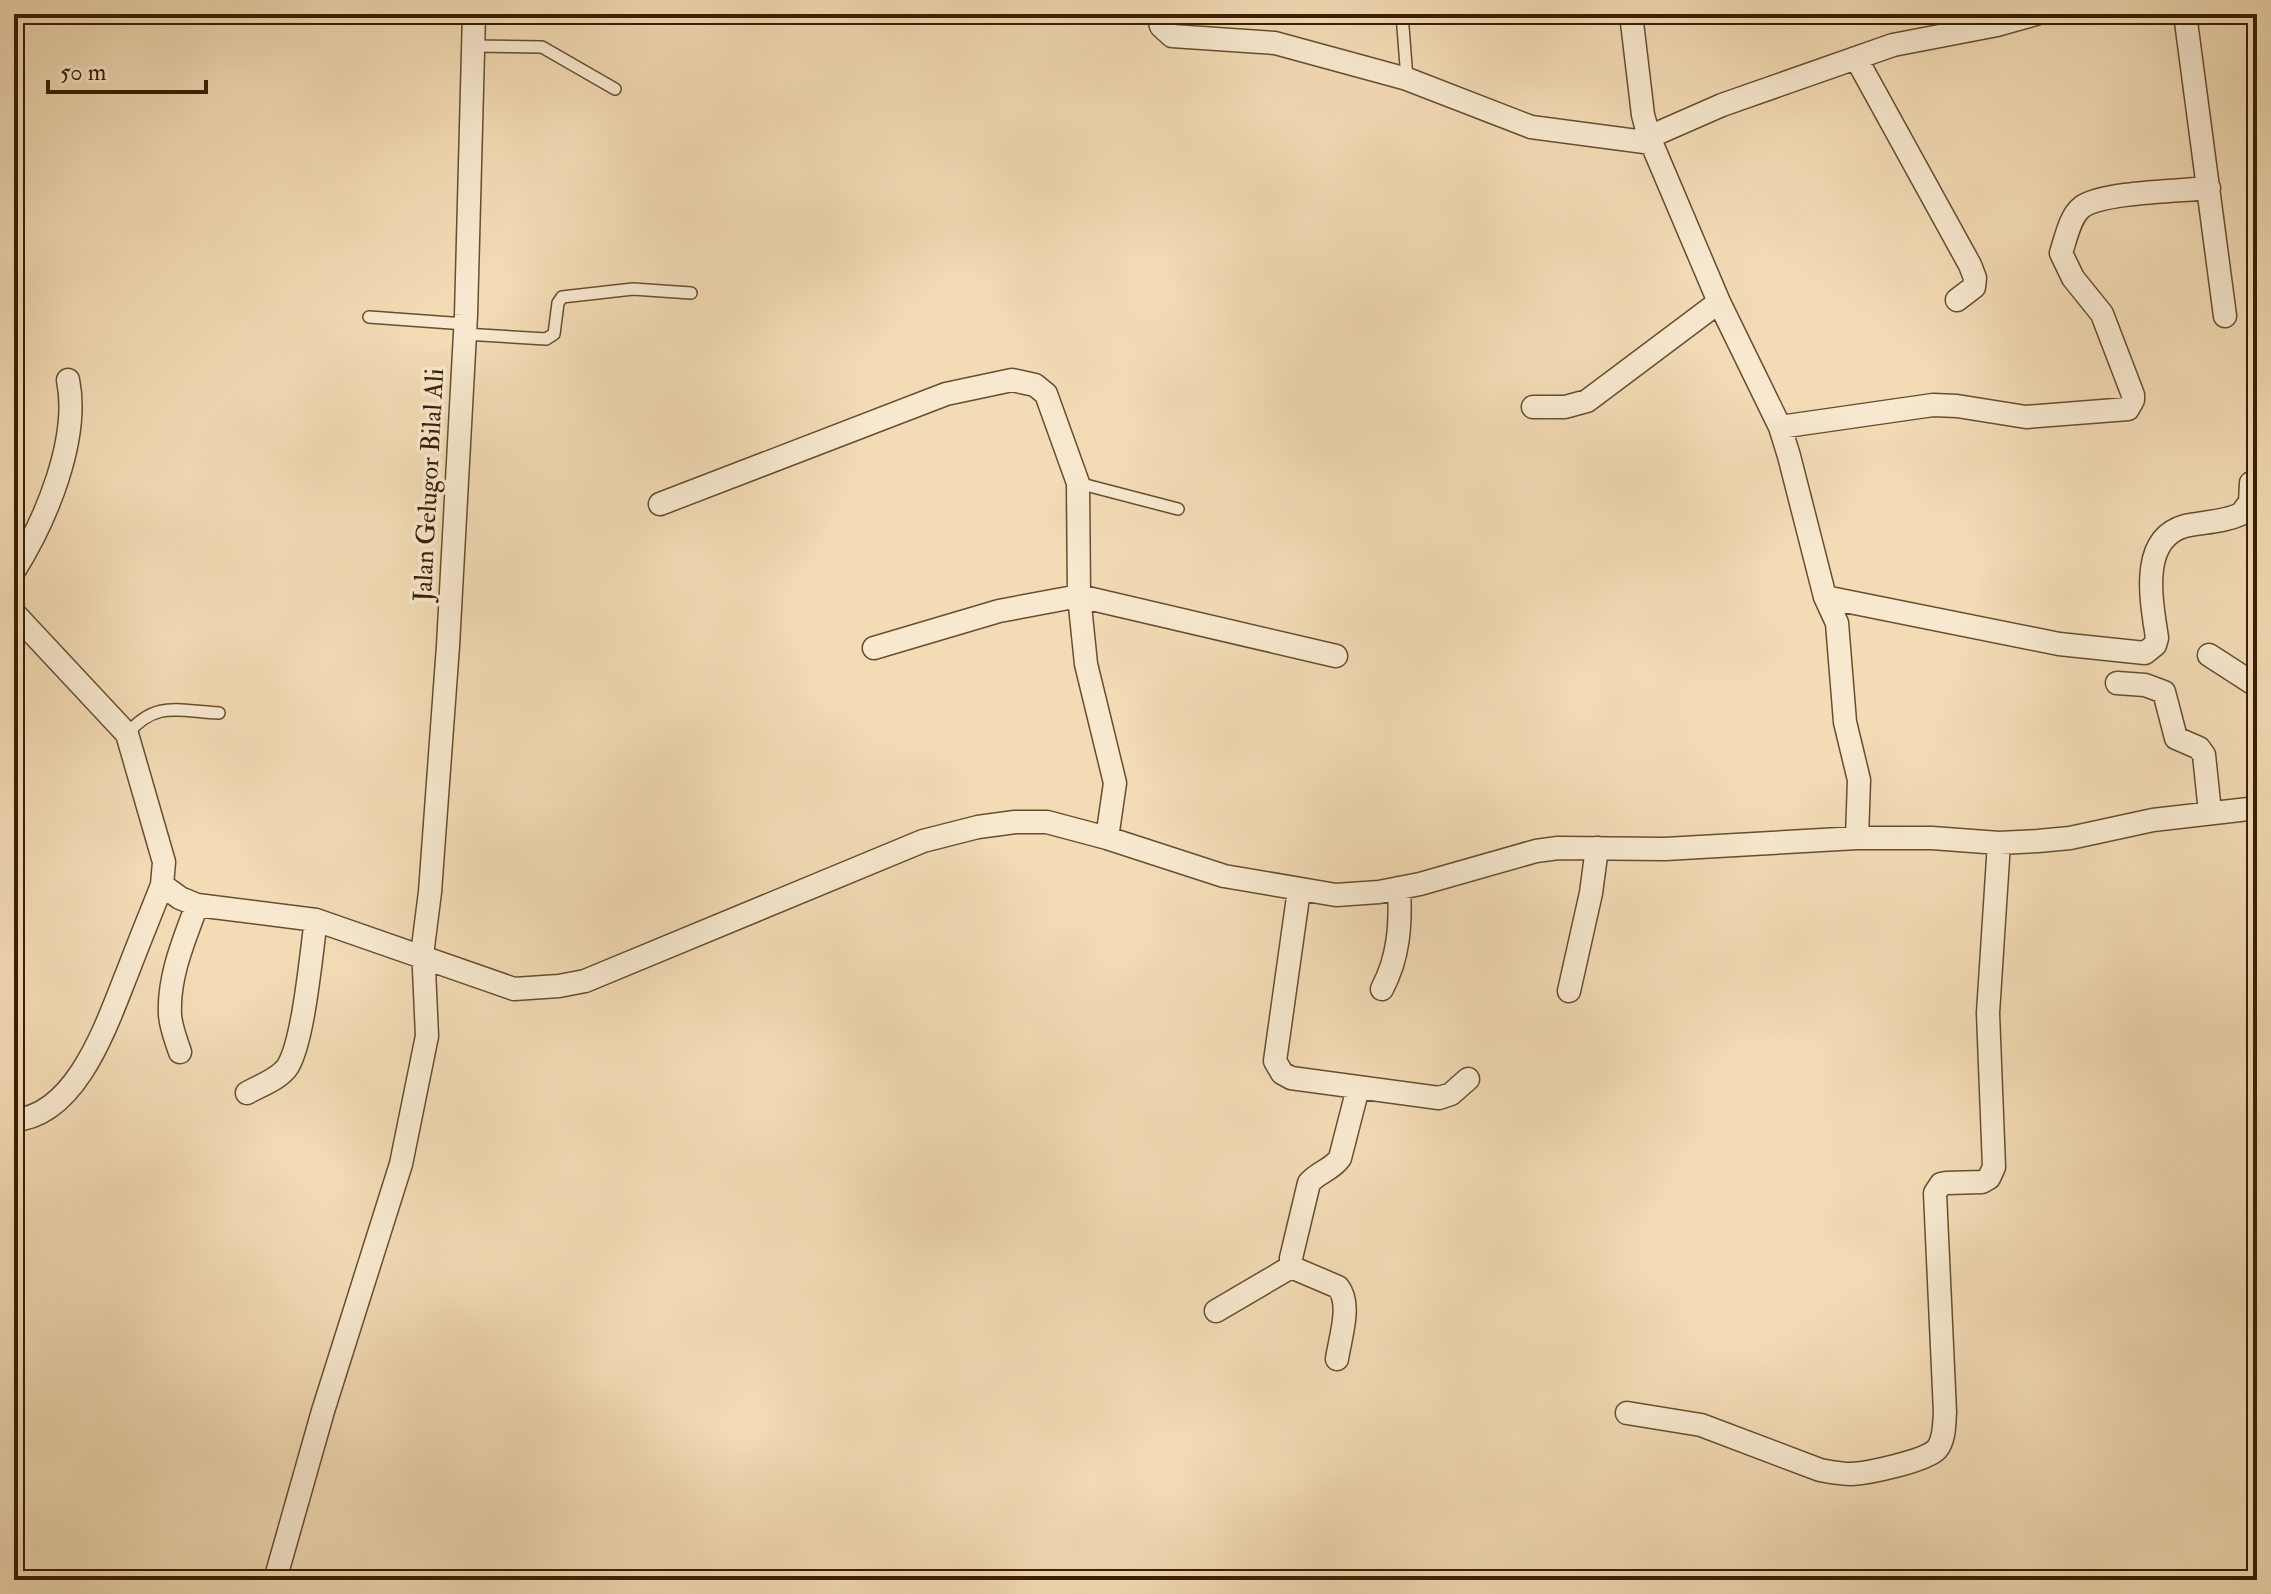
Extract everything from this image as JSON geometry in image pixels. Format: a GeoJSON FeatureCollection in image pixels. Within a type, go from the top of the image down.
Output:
{"type":"FeatureCollection","features":[{"type":"Feature","properties":{"kind":"street","name":"Jalan Gelugor Bilal Ali"},"geometry":{"type":"LineString","coordinates":[[275,1580],[323,1411],[401,1164],[427,1036],[466,331],[476,46],[474,14]]}},
{"type":"Feature","properties":{"kind":"street"},"geometry":{"type":"LineString","coordinates":[[1158,14],[1161,26],[1172,36],[1275,43],[1407,79],[1531,127],[1651,140],[1722,105],[1893,45],[1997,25],[2036,14]]}},
{"type":"Feature","properties":{"kind":"street"},"geometry":{"type":"LineString","coordinates":[[1631,14],[1643,115],[1651,140],[1719,302],[1780,427],[1825,597],[1837,623],[1845,722],[1858,771],[1857,838]]}},
{"type":"Feature","properties":{"kind":"street"},"geometry":{"type":"LineString","coordinates":[[2185,14],[2225,316]]}},
{"type":"Feature","properties":{"kind":"street"},"geometry":{"type":"LineString","coordinates":[[1856,58],[1970,265],[1975,278],[1974,287],[1957,300]]}},
{"type":"Feature","properties":{"kind":"street"},"geometry":{"type":"LineString","coordinates":[[1780,427],[1933,405],[2026,417],[2128,409],[2133,395],[2102,314],[2073,278],[2061,253],[2074,215],[2082,207],[2103,199],[2209,188]]}},
{"type":"Feature","properties":{"kind":"street"},"geometry":{"type":"LineString","coordinates":[[1533,407],[1565,407],[1587,401],[1608,389],[1719,302]]}},
{"type":"Feature","properties":{"kind":"street"},"geometry":{"type":"LineString","coordinates":[[14,571],[33,535],[61,463],[72,420],[68,380]]}},
{"type":"Feature","properties":{"kind":"street"},"geometry":{"type":"LineString","coordinates":[[660,504],[946,394],[1012,380],[1035,385],[1046,394],[1078,483],[1079,596],[1089,684],[1115,783],[1107,838]]}},
{"type":"Feature","properties":{"kind":"street"},"geometry":{"type":"LineString","coordinates":[[1825,597],[2059,644],[2145,653],[2155,645],[2157,638],[2151,584],[2152,562],[2158,547],[2166,536],[2181,527],[2241,514],[2250,502],[2251,483]]}},
{"type":"Feature","properties":{"kind":"street"},"geometry":{"type":"LineString","coordinates":[[874,648],[999,611],[1079,596],[1336,656]]}},
{"type":"Feature","properties":{"kind":"street"},"geometry":{"type":"LineString","coordinates":[[14,613],[127,734],[164,862],[162,885],[92,1055],[71,1085],[44,1111],[33,1118],[14,1120]]}},
{"type":"Feature","properties":{"kind":"street"},"geometry":{"type":"LineString","coordinates":[[2209,655],[2257,686]]}},
{"type":"Feature","properties":{"kind":"street"},"geometry":{"type":"LineString","coordinates":[[2117,683],[2145,685],[2164,692],[2176,738],[2199,748],[2204,755],[2210,812]]}},
{"type":"Feature","properties":{"kind":"street"},"geometry":{"type":"LineString","coordinates":[[162,885],[197,905],[316,920],[514,989],[585,981],[923,841],[978,827],[1015,822],[1047,822],[1224,876],[1336,895],[1399,888],[1536,851],[1665,849],[1857,838],[1932,838],[1999,843],[2070,838],[2153,820],[2257,808]]}},
{"type":"Feature","properties":{"kind":"street"},"geometry":{"type":"LineString","coordinates":[[1627,1413],[1701,1425],[1820,1470],[1836,1473],[1868,1472],[1929,1454],[1938,1447],[1942,1440],[1945,1412],[1935,1193],[1938,1187],[1946,1183],[1982,1182],[1989,1178],[1994,1167],[1988,1013],[1999,843]]}},
{"type":"Feature","properties":{"kind":"street"},"geometry":{"type":"LineString","coordinates":[[1569,991],[1591,893],[1597,848]]}},
{"type":"Feature","properties":{"kind":"street"},"geometry":{"type":"LineString","coordinates":[[1382,989],[1396,956],[1399,888]]}},
{"type":"Feature","properties":{"kind":"street"},"geometry":{"type":"LineString","coordinates":[[1299,890],[1275,1061],[1282,1073],[1291,1078],[1439,1098],[1451,1094],[1468,1079]]}},
{"type":"Feature","properties":{"kind":"street"},"geometry":{"type":"LineString","coordinates":[[180,1052],[170,1016],[171,992],[182,943],[197,905]]}},
{"type":"Feature","properties":{"kind":"street"},"geometry":{"type":"LineString","coordinates":[[247,1093],[288,1066],[298,1035],[316,920]]}},
{"type":"Feature","properties":{"kind":"street"},"geometry":{"type":"LineString","coordinates":[[1291,1267],[1309,1183],[1316,1175],[1333,1167],[1340,1158],[1358,1088]]}},
{"type":"Feature","properties":{"kind":"street"},"geometry":{"type":"LineString","coordinates":[[1216,1311],[1291,1267]]}},
{"type":"Feature","properties":{"kind":"street"},"geometry":{"type":"LineString","coordinates":[[1291,1267],[1338,1287],[1343,1293],[1337,1359]]}},
{"type":"Feature","properties":{"kind":"lane"},"geometry":{"type":"LineString","coordinates":[[1402,14],[1407,79]]}},
{"type":"Feature","properties":{"kind":"lane"},"geometry":{"type":"LineString","coordinates":[[476,46],[542,47],[615,89]]}},
{"type":"Feature","properties":{"kind":"lane"},"geometry":{"type":"LineString","coordinates":[[369,317],[541,339],[554,334],[558,303],[562,297],[633,289],[691,293]]}},
{"type":"Feature","properties":{"kind":"lane"},"geometry":{"type":"LineString","coordinates":[[1078,483],[1178,509]]}},
{"type":"Feature","properties":{"kind":"lane"},"geometry":{"type":"LineString","coordinates":[[127,734],[150,712],[219,713]]}}]}
